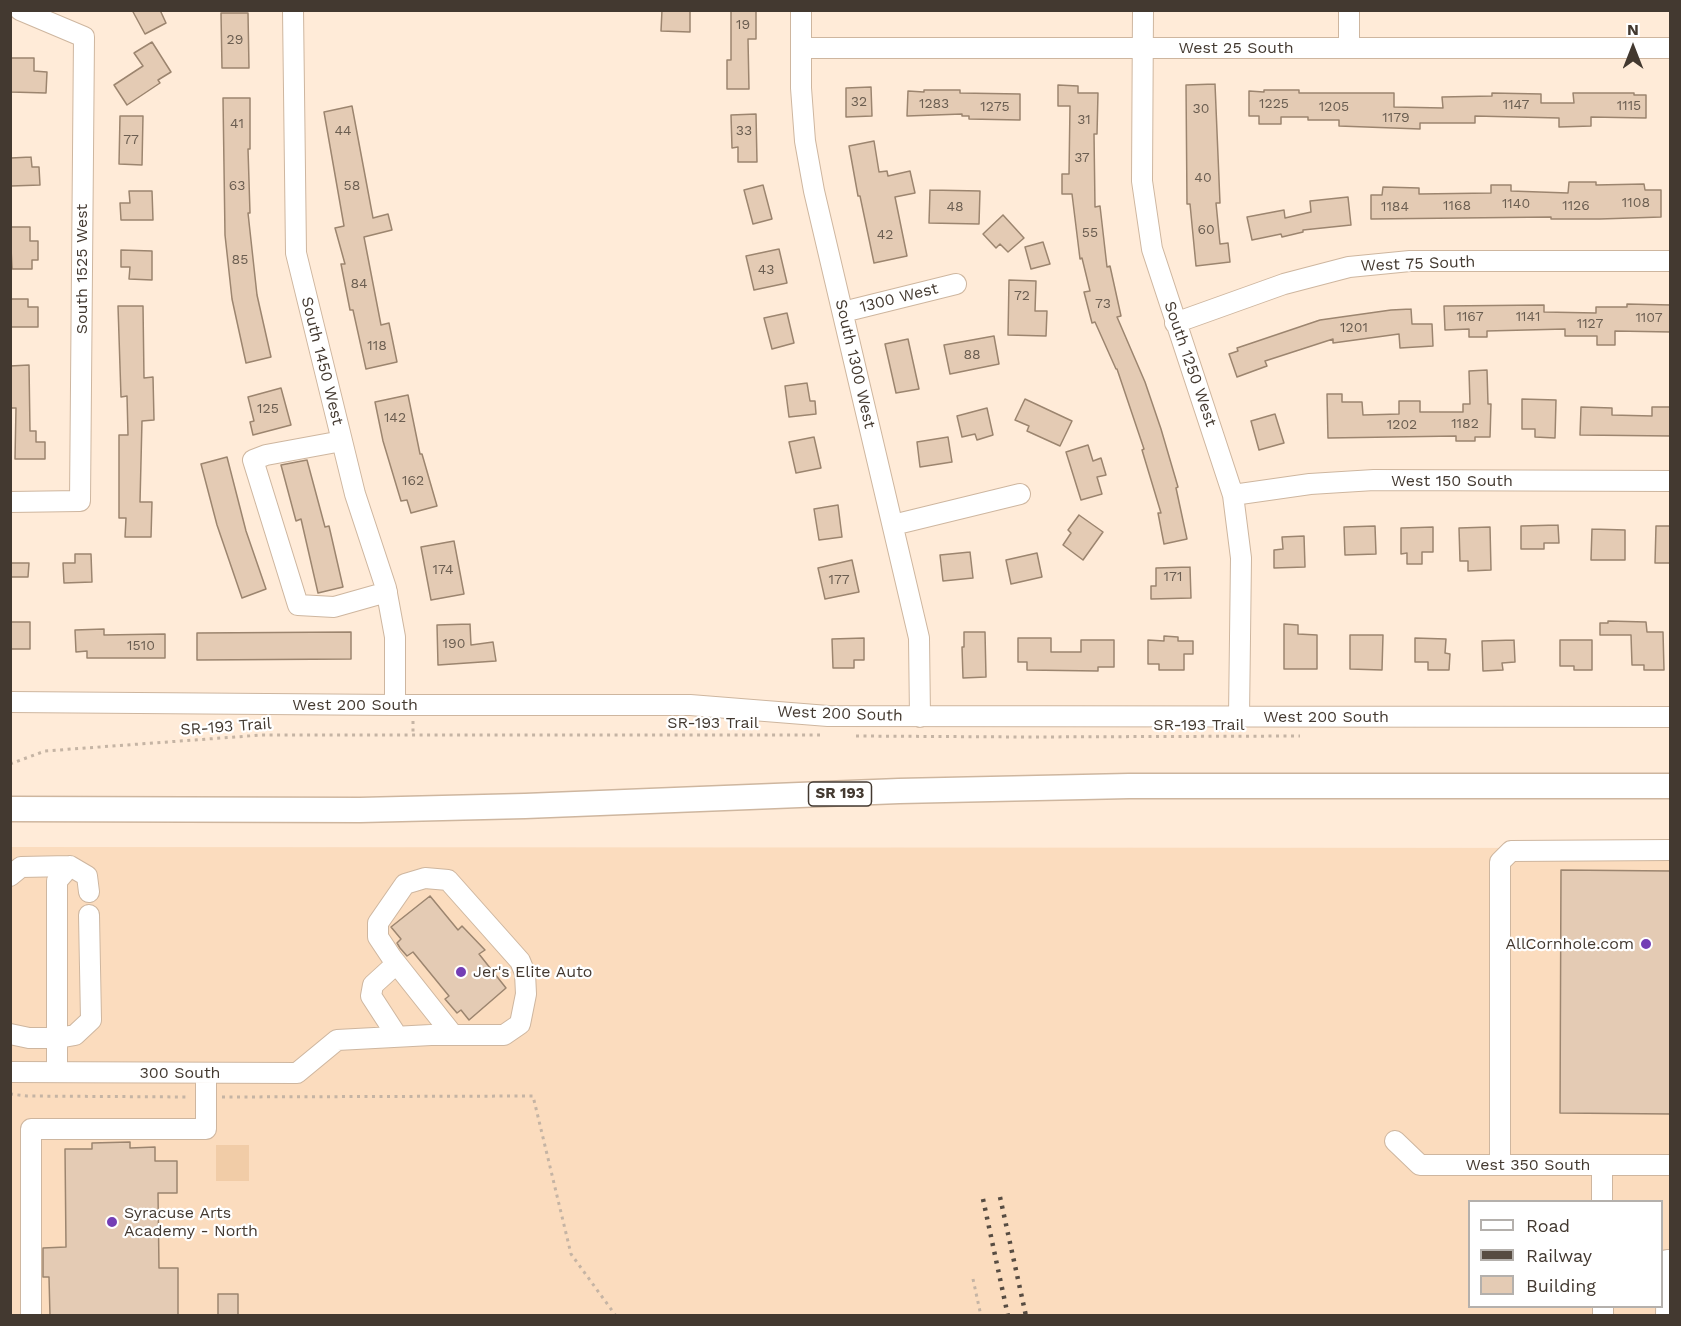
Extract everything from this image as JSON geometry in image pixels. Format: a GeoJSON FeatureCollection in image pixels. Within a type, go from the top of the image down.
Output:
{"type":"FeatureCollection","features":[{"type":"Feature","properties":{"kind":"main road","name":"SR 193"},"geometry":{"type":"LineString","coordinates":[[10,809],[384,809],[525,806],[899,791],[1130,786],[1671,786]]}},
{"type":"Feature","properties":{"kind":"street","name":"South 1525 West"},"geometry":{"type":"LineString","coordinates":[[10,502],[80,501],[84,37],[20,10]]}},
{"type":"Feature","properties":{"kind":"street","name":"South 1450 West"},"geometry":{"type":"LineString","coordinates":[[293,10],[296,253],[355,494],[387,592],[394,637],[395,705]]}},
{"type":"Feature","properties":{"kind":"street","name":"South 1300 West"},"geometry":{"type":"LineString","coordinates":[[801,10],[801,88],[805,141],[814,191],[919,638],[920,717]]}},
{"type":"Feature","properties":{"kind":"street","name":"South 1250 West"},"geometry":{"type":"LineString","coordinates":[[1143,10],[1142,181],[1152,249],[1233,495],[1241,558],[1239,717]]}},
{"type":"Feature","properties":{"kind":"street"},"geometry":{"type":"LineString","coordinates":[[1349,10],[1349,48]]}},
{"type":"Feature","properties":{"kind":"street","name":"West 25 South"},"geometry":{"type":"LineString","coordinates":[[801,48],[1671,48]]}},
{"type":"Feature","properties":{"kind":"street","name":"West 75 South"},"geometry":{"type":"LineString","coordinates":[[1175,323],[1284,284],[1349,267],[1410,261],[1671,261]]}},
{"type":"Feature","properties":{"kind":"street","name":"1300 West"},"geometry":{"type":"LineString","coordinates":[[843,312],[956,284]]}},
{"type":"Feature","properties":{"kind":"street"},"geometry":{"type":"LineString","coordinates":[[342,441],[266,455],[253,460],[298,605],[334,607],[387,592]]}},
{"type":"Feature","properties":{"kind":"street","name":"West 150 South"},"geometry":{"type":"LineString","coordinates":[[1233,495],[1310,484],[1374,480],[1671,481]]}},
{"type":"Feature","properties":{"kind":"street"},"geometry":{"type":"LineString","coordinates":[[893,525],[1020,494]]}},
{"type":"Feature","properties":{"kind":"street","name":"West 200 South"},"geometry":{"type":"LineString","coordinates":[[10,702],[690,705],[828,716],[920,717],[1671,717]]}},
{"type":"Feature","properties":{"kind":"street"},"geometry":{"type":"LineString","coordinates":[[1500,1165],[1500,862],[1510,851],[1671,850]]}},
{"type":"Feature","properties":{"kind":"street"},"geometry":{"type":"LineString","coordinates":[[10,876],[21,867],[70,867],[87,876],[89,892]]}},
{"type":"Feature","properties":{"kind":"street"},"geometry":{"type":"LineString","coordinates":[[57,1072],[57,881],[70,867]]}},
{"type":"Feature","properties":{"kind":"street"},"geometry":{"type":"LineString","coordinates":[[396,964],[373,985],[371,996],[397,1036],[504,1035],[520,1024],[526,994],[525,973],[520,961],[448,880],[425,878],[405,885],[378,923],[378,937],[396,964],[453,1035]]}},
{"type":"Feature","properties":{"kind":"street"},"geometry":{"type":"LineString","coordinates":[[10,1034],[28,1038],[58,1038],[75,1035],[91,1020],[89,915]]}},
{"type":"Feature","properties":{"kind":"street","name":"300 South"},"geometry":{"type":"LineString","coordinates":[[10,1072],[297,1073],[337,1040],[397,1036]]}},
{"type":"Feature","properties":{"kind":"street"},"geometry":{"type":"LineString","coordinates":[[32,1316],[32,1129],[206,1129],[206,1073]]}},
{"type":"Feature","properties":{"kind":"street","name":"West 350 South"},"geometry":{"type":"LineString","coordinates":[[1395,1142],[1420,1165],[1671,1164]]}},
{"type":"Feature","properties":{"kind":"street"},"geometry":{"type":"LineString","coordinates":[[1602,1165],[1602,1200]]}},
{"type":"Feature","properties":{"kind":"street"},"geometry":{"type":"LineString","coordinates":[[1666,1316],[1667,1260],[1671,1260]]}},
{"type":"Feature","properties":{"kind":"path"},"geometry":{"type":"LineString","coordinates":[[413,719],[413,734]]}},
{"type":"Feature","properties":{"kind":"path","name":"SR-193 Trail"},"geometry":{"type":"LineString","coordinates":[[10,764],[45,751],[262,735],[831,735]]}},
{"type":"Feature","properties":{"kind":"path","name":"SR-193 Trail"},"geometry":{"type":"LineString","coordinates":[[851,736],[1307,736]]}},
{"type":"Feature","properties":{"kind":"path"},"geometry":{"type":"LineString","coordinates":[[10,1094],[206,1097],[533,1096],[571,1254],[616,1316]]}},
{"type":"Feature","properties":{"kind":"path"},"geometry":{"type":"LineString","coordinates":[[973,1279],[981,1316]]}},
{"type":"Feature","properties":{"kind":"shaded area"},"geometry":{"type":"Polygon","coordinates":[[[11,847],[1670,848],[1670,1315],[11,1316],[11,847]]]}},
{"type":"Feature","properties":{"kind":"shaded area"},"geometry":{"type":"Polygon","coordinates":[[[216,1145],[249,1145],[249,1181],[216,1181],[216,1145]]]}},
{"type":"Feature","properties":{"kind":"building"},"geometry":{"type":"Polygon","coordinates":[[[132,10],[160,10],[166,23],[145,34],[132,10]]]}},
{"type":"Feature","properties":{"kind":"building"},"geometry":{"type":"Polygon","coordinates":[[[662,10],[690,10],[690,32],[661,31],[662,10]]]}},
{"type":"Feature","properties":{"kind":"building"},"geometry":{"type":"Polygon","coordinates":[[[731,10],[756,10],[756,39],[748,39],[749,89],[727,89],[727,60],[731,60],[731,10]]]}},
{"type":"Feature","properties":{"kind":"building"},"geometry":{"type":"Polygon","coordinates":[[[221,13],[248,13],[249,68],[222,68],[221,13]]]}},
{"type":"Feature","properties":{"kind":"building"},"geometry":{"type":"Polygon","coordinates":[[[152,42],[171,72],[158,80],[160,83],[127,105],[114,85],[143,66],[134,53],[152,42]]]}},
{"type":"Feature","properties":{"kind":"building"},"geometry":{"type":"Polygon","coordinates":[[[10,58],[34,58],[34,71],[47,72],[46,93],[11,92],[10,58]]]}},
{"type":"Feature","properties":{"kind":"building"},"geometry":{"type":"Polygon","coordinates":[[[1215,84],[1220,203],[1216,203],[1220,244],[1228,243],[1230,262],[1196,266],[1190,204],[1187,204],[1186,85],[1215,84]]]}},
{"type":"Feature","properties":{"kind":"building"},"geometry":{"type":"Polygon","coordinates":[[[1058,85],[1078,86],[1078,93],[1098,93],[1097,134],[1094,134],[1095,207],[1100,206],[1107,267],[1110,266],[1121,316],[1117,317],[1145,382],[1161,429],[1178,487],[1176,488],[1187,539],[1164,544],[1158,513],[1161,513],[1142,450],[1144,449],[1117,369],[1095,322],[1092,323],[1084,292],[1090,291],[1082,258],[1080,259],[1072,194],[1062,194],[1062,174],[1069,174],[1070,106],[1058,106],[1058,85]]]}},
{"type":"Feature","properties":{"kind":"building"},"geometry":{"type":"Polygon","coordinates":[[[871,87],[872,116],[846,117],[846,88],[871,87]]]}},
{"type":"Feature","properties":{"kind":"building"},"geometry":{"type":"Polygon","coordinates":[[[924,90],[1020,94],[1020,120],[969,119],[969,116],[962,116],[962,114],[907,116],[908,91],[924,92],[924,90]]]}},
{"type":"Feature","properties":{"kind":"building"},"geometry":{"type":"Polygon","coordinates":[[[1264,90],[1299,90],[1299,93],[1394,93],[1394,107],[1443,108],[1442,97],[1492,96],[1492,93],[1541,94],[1541,103],[1574,103],[1573,93],[1634,93],[1634,95],[1646,95],[1646,118],[1591,117],[1591,126],[1559,127],[1559,118],[1475,116],[1475,123],[1420,123],[1420,129],[1339,126],[1339,120],[1308,120],[1308,117],[1281,117],[1281,124],[1259,124],[1259,116],[1249,116],[1249,91],[1264,92],[1264,90]]]}},
{"type":"Feature","properties":{"kind":"building"},"geometry":{"type":"Polygon","coordinates":[[[223,98],[250,98],[250,149],[248,149],[250,213],[248,213],[257,295],[271,357],[246,363],[232,299],[225,235],[223,98]]]}},
{"type":"Feature","properties":{"kind":"building"},"geometry":{"type":"Polygon","coordinates":[[[352,106],[373,218],[388,214],[392,230],[364,237],[381,325],[389,323],[397,362],[366,369],[353,310],[350,310],[341,264],[345,264],[335,228],[344,226],[324,112],[352,106]]]}},
{"type":"Feature","properties":{"kind":"building"},"geometry":{"type":"Polygon","coordinates":[[[756,114],[757,162],[738,162],[738,147],[732,148],[731,115],[756,114]]]}},
{"type":"Feature","properties":{"kind":"building"},"geometry":{"type":"Polygon","coordinates":[[[120,116],[143,116],[142,165],[119,164],[120,116]]]}},
{"type":"Feature","properties":{"kind":"building"},"geometry":{"type":"Polygon","coordinates":[[[874,141],[879,172],[887,171],[888,176],[910,171],[915,193],[895,197],[907,256],[874,263],[849,146],[874,141]]]}},
{"type":"Feature","properties":{"kind":"building"},"geometry":{"type":"Polygon","coordinates":[[[31,157],[32,167],[39,167],[40,185],[11,186],[11,158],[31,157]]]}},
{"type":"Feature","properties":{"kind":"building"},"geometry":{"type":"Polygon","coordinates":[[[1569,182],[1596,182],[1596,185],[1644,184],[1645,190],[1661,190],[1661,217],[1371,219],[1371,195],[1382,195],[1383,187],[1419,188],[1419,194],[1491,193],[1491,185],[1511,185],[1511,191],[1568,193],[1569,182]]]}},
{"type":"Feature","properties":{"kind":"building"},"geometry":{"type":"Polygon","coordinates":[[[763,185],[772,219],[753,224],[744,190],[763,185]]]}},
{"type":"Feature","properties":{"kind":"building"},"geometry":{"type":"Polygon","coordinates":[[[930,190],[980,191],[979,224],[929,223],[930,190]]]}},
{"type":"Feature","properties":{"kind":"building"},"geometry":{"type":"Polygon","coordinates":[[[129,191],[152,191],[153,220],[121,220],[120,203],[130,203],[129,191]]]}},
{"type":"Feature","properties":{"kind":"building"},"geometry":{"type":"Polygon","coordinates":[[[1348,197],[1351,225],[1303,230],[1303,232],[1282,237],[1281,234],[1252,240],[1247,217],[1284,210],[1285,218],[1311,212],[1310,201],[1348,197]]]}},
{"type":"Feature","properties":{"kind":"building"},"geometry":{"type":"Polygon","coordinates":[[[1003,215],[1024,238],[1008,252],[1000,244],[996,248],[983,234],[1003,215]]]}},
{"type":"Feature","properties":{"kind":"building"},"geometry":{"type":"Polygon","coordinates":[[[10,227],[30,227],[30,241],[38,241],[38,260],[32,260],[32,269],[12,269],[10,227]]]}},
{"type":"Feature","properties":{"kind":"building"},"geometry":{"type":"Polygon","coordinates":[[[1043,242],[1050,264],[1031,269],[1025,247],[1043,242]]]}},
{"type":"Feature","properties":{"kind":"building"},"geometry":{"type":"Polygon","coordinates":[[[779,249],[787,283],[754,290],[746,256],[779,249]]]}},
{"type":"Feature","properties":{"kind":"building"},"geometry":{"type":"Polygon","coordinates":[[[121,250],[152,251],[152,280],[129,279],[130,267],[121,267],[121,250]]]}},
{"type":"Feature","properties":{"kind":"building"},"geometry":{"type":"Polygon","coordinates":[[[1009,280],[1036,281],[1035,311],[1047,311],[1046,336],[1008,335],[1009,280]]]}},
{"type":"Feature","properties":{"kind":"building"},"geometry":{"type":"Polygon","coordinates":[[[10,299],[28,299],[28,307],[38,307],[38,327],[10,327],[10,299]]]}},
{"type":"Feature","properties":{"kind":"building"},"geometry":{"type":"Polygon","coordinates":[[[1627,304],[1671,305],[1671,332],[1615,331],[1615,345],[1597,345],[1597,336],[1565,336],[1565,329],[1487,331],[1487,337],[1469,337],[1469,329],[1445,330],[1444,306],[1544,305],[1544,312],[1596,313],[1596,307],[1627,307],[1627,304]]]}},
{"type":"Feature","properties":{"kind":"building"},"geometry":{"type":"Polygon","coordinates":[[[118,306],[143,306],[144,378],[153,377],[154,420],[142,421],[140,502],[152,502],[151,537],[125,537],[126,518],[119,518],[119,435],[128,435],[127,396],[121,397],[118,306]]]}},
{"type":"Feature","properties":{"kind":"building"},"geometry":{"type":"Polygon","coordinates":[[[1411,309],[1412,324],[1432,324],[1433,346],[1400,348],[1399,334],[1333,343],[1333,339],[1265,361],[1267,366],[1237,377],[1229,354],[1238,351],[1237,348],[1320,320],[1411,309]]]}},
{"type":"Feature","properties":{"kind":"building"},"geometry":{"type":"Polygon","coordinates":[[[787,313],[794,343],[772,349],[764,318],[787,313]]]}},
{"type":"Feature","properties":{"kind":"building"},"geometry":{"type":"Polygon","coordinates":[[[994,336],[999,364],[950,374],[944,345],[994,336]]]}},
{"type":"Feature","properties":{"kind":"building"},"geometry":{"type":"Polygon","coordinates":[[[908,339],[919,389],[896,393],[885,344],[908,339]]]}},
{"type":"Feature","properties":{"kind":"building"},"geometry":{"type":"Polygon","coordinates":[[[29,365],[30,431],[36,431],[36,442],[45,442],[45,459],[15,459],[16,408],[10,408],[10,366],[29,365]]]}},
{"type":"Feature","properties":{"kind":"building"},"geometry":{"type":"Polygon","coordinates":[[[1487,370],[1488,404],[1491,404],[1490,437],[1475,437],[1475,441],[1456,441],[1456,436],[1328,438],[1327,394],[1342,394],[1342,402],[1362,402],[1363,415],[1399,414],[1399,401],[1420,401],[1420,412],[1463,412],[1463,404],[1470,404],[1469,371],[1487,370]]]}},
{"type":"Feature","properties":{"kind":"building"},"geometry":{"type":"Polygon","coordinates":[[[807,383],[810,401],[815,401],[816,414],[789,417],[785,386],[807,383]]]}},
{"type":"Feature","properties":{"kind":"building"},"geometry":{"type":"Polygon","coordinates":[[[281,388],[291,425],[253,435],[250,422],[254,421],[248,397],[281,388]]]}},
{"type":"Feature","properties":{"kind":"building"},"geometry":{"type":"Polygon","coordinates":[[[408,395],[420,454],[422,454],[437,506],[411,513],[407,500],[401,501],[383,441],[375,402],[408,395]]]}},
{"type":"Feature","properties":{"kind":"building"},"geometry":{"type":"Polygon","coordinates":[[[1025,399],[1072,421],[1060,446],[1027,431],[1029,426],[1015,420],[1025,399]]]}},
{"type":"Feature","properties":{"kind":"building"},"geometry":{"type":"Polygon","coordinates":[[[1522,399],[1556,400],[1555,438],[1535,437],[1535,429],[1522,429],[1522,399]]]}},
{"type":"Feature","properties":{"kind":"building"},"geometry":{"type":"Polygon","coordinates":[[[1581,407],[1612,408],[1612,415],[1652,416],[1652,407],[1671,407],[1671,436],[1580,435],[1581,407]]]}},
{"type":"Feature","properties":{"kind":"building"},"geometry":{"type":"Polygon","coordinates":[[[987,408],[993,435],[977,440],[975,434],[962,437],[957,416],[987,408]]]}},
{"type":"Feature","properties":{"kind":"building"},"geometry":{"type":"Polygon","coordinates":[[[1275,414],[1284,443],[1259,450],[1251,421],[1275,414]]]}},
{"type":"Feature","properties":{"kind":"building"},"geometry":{"type":"Polygon","coordinates":[[[814,437],[821,468],[796,473],[789,442],[814,437]]]}},
{"type":"Feature","properties":{"kind":"building"},"geometry":{"type":"Polygon","coordinates":[[[948,437],[952,462],[920,467],[917,442],[948,437]]]}},
{"type":"Feature","properties":{"kind":"building"},"geometry":{"type":"Polygon","coordinates":[[[1088,445],[1093,461],[1101,458],[1106,475],[1097,477],[1102,494],[1081,500],[1066,452],[1088,445]]]}},
{"type":"Feature","properties":{"kind":"building"},"geometry":{"type":"Polygon","coordinates":[[[227,457],[246,531],[266,589],[242,598],[217,525],[201,464],[227,457]]]}},
{"type":"Feature","properties":{"kind":"building"},"geometry":{"type":"Polygon","coordinates":[[[307,460],[325,527],[329,526],[343,587],[318,593],[301,519],[296,521],[281,465],[307,460]]]}},
{"type":"Feature","properties":{"kind":"building"},"geometry":{"type":"Polygon","coordinates":[[[838,505],[842,537],[819,540],[814,509],[838,505]]]}},
{"type":"Feature","properties":{"kind":"building"},"geometry":{"type":"Polygon","coordinates":[[[1079,515],[1103,532],[1083,560],[1063,545],[1071,533],[1068,530],[1079,515]]]}},
{"type":"Feature","properties":{"kind":"building"},"geometry":{"type":"Polygon","coordinates":[[[1558,525],[1559,543],[1544,543],[1544,549],[1521,549],[1521,526],[1558,525]]]}},
{"type":"Feature","properties":{"kind":"building"},"geometry":{"type":"Polygon","coordinates":[[[1375,526],[1376,554],[1345,555],[1344,527],[1375,526]]]}},
{"type":"Feature","properties":{"kind":"building"},"geometry":{"type":"Polygon","coordinates":[[[1656,526],[1671,526],[1671,563],[1655,563],[1656,526]]]}},
{"type":"Feature","properties":{"kind":"building"},"geometry":{"type":"Polygon","coordinates":[[[1433,527],[1433,552],[1422,552],[1422,564],[1407,564],[1407,553],[1401,554],[1401,528],[1433,527]]]}},
{"type":"Feature","properties":{"kind":"building"},"geometry":{"type":"Polygon","coordinates":[[[1490,527],[1491,570],[1468,571],[1468,561],[1460,561],[1459,528],[1490,527]]]}},
{"type":"Feature","properties":{"kind":"building"},"geometry":{"type":"Polygon","coordinates":[[[1592,529],[1625,530],[1625,560],[1591,560],[1592,529]]]}},
{"type":"Feature","properties":{"kind":"building"},"geometry":{"type":"Polygon","coordinates":[[[1304,536],[1305,567],[1274,568],[1274,550],[1283,549],[1282,537],[1304,536]]]}},
{"type":"Feature","properties":{"kind":"building"},"geometry":{"type":"Polygon","coordinates":[[[454,541],[464,594],[431,600],[421,547],[454,541]]]}},
{"type":"Feature","properties":{"kind":"building"},"geometry":{"type":"Polygon","coordinates":[[[970,552],[973,578],[943,581],[940,555],[970,552]]]}},
{"type":"Feature","properties":{"kind":"building"},"geometry":{"type":"Polygon","coordinates":[[[1037,553],[1042,577],[1011,584],[1006,560],[1037,553]]]}},
{"type":"Feature","properties":{"kind":"building"},"geometry":{"type":"Polygon","coordinates":[[[75,554],[91,554],[92,582],[64,583],[63,563],[75,563],[75,554]]]}},
{"type":"Feature","properties":{"kind":"building"},"geometry":{"type":"Polygon","coordinates":[[[852,560],[859,592],[825,599],[818,568],[852,560]]]}},
{"type":"Feature","properties":{"kind":"building"},"geometry":{"type":"Polygon","coordinates":[[[10,563],[29,563],[28,577],[10,577],[10,563]]]}},
{"type":"Feature","properties":{"kind":"building"},"geometry":{"type":"Polygon","coordinates":[[[1190,567],[1191,598],[1151,599],[1151,586],[1156,586],[1156,568],[1190,567]]]}},
{"type":"Feature","properties":{"kind":"building"},"geometry":{"type":"Polygon","coordinates":[[[1608,621],[1646,622],[1647,632],[1663,632],[1664,670],[1644,670],[1644,665],[1632,665],[1631,635],[1600,635],[1600,623],[1608,623],[1608,621]]]}},
{"type":"Feature","properties":{"kind":"building"},"geometry":{"type":"Polygon","coordinates":[[[10,622],[30,622],[30,649],[10,649],[10,622]]]}},
{"type":"Feature","properties":{"kind":"building"},"geometry":{"type":"Polygon","coordinates":[[[470,624],[471,645],[493,642],[496,661],[438,665],[437,625],[470,624]]]}},
{"type":"Feature","properties":{"kind":"building"},"geometry":{"type":"Polygon","coordinates":[[[1284,624],[1298,625],[1298,634],[1317,635],[1317,669],[1284,669],[1284,624]]]}},
{"type":"Feature","properties":{"kind":"building"},"geometry":{"type":"Polygon","coordinates":[[[104,629],[104,635],[165,634],[165,658],[87,658],[87,651],[76,652],[75,630],[104,629]]]}},
{"type":"Feature","properties":{"kind":"building"},"geometry":{"type":"Polygon","coordinates":[[[351,632],[351,659],[197,660],[197,633],[351,632]]]}},
{"type":"Feature","properties":{"kind":"building"},"geometry":{"type":"Polygon","coordinates":[[[964,632],[985,632],[986,677],[963,678],[964,632]]]}},
{"type":"Feature","properties":{"kind":"building"},"geometry":{"type":"Polygon","coordinates":[[[1350,635],[1383,635],[1382,670],[1350,669],[1350,635]]]}},
{"type":"Feature","properties":{"kind":"building"},"geometry":{"type":"Polygon","coordinates":[[[1164,636],[1178,637],[1178,641],[1193,641],[1193,654],[1184,654],[1184,670],[1159,670],[1159,664],[1148,664],[1148,640],[1164,641],[1164,636]]]}},
{"type":"Feature","properties":{"kind":"building"},"geometry":{"type":"Polygon","coordinates":[[[864,638],[864,660],[854,660],[854,668],[833,668],[832,639],[864,638]]]}},
{"type":"Feature","properties":{"kind":"building"},"geometry":{"type":"Polygon","coordinates":[[[1018,638],[1051,638],[1051,652],[1081,652],[1081,640],[1114,640],[1114,667],[1098,667],[1098,671],[1027,670],[1027,662],[1018,662],[1018,638]]]}},
{"type":"Feature","properties":{"kind":"building"},"geometry":{"type":"Polygon","coordinates":[[[1415,638],[1446,639],[1445,653],[1450,654],[1449,670],[1428,670],[1428,662],[1415,662],[1415,638]]]}},
{"type":"Feature","properties":{"kind":"building"},"geometry":{"type":"Polygon","coordinates":[[[1514,640],[1515,662],[1502,663],[1503,670],[1483,671],[1482,641],[1514,640]]]}},
{"type":"Feature","properties":{"kind":"building"},"geometry":{"type":"Polygon","coordinates":[[[1560,640],[1592,640],[1592,670],[1574,670],[1574,666],[1560,666],[1560,640]]]}},
{"type":"Feature","properties":{"kind":"building"},"geometry":{"type":"Polygon","coordinates":[[[1561,870],[1671,871],[1671,1114],[1560,1113],[1561,870]]]}},
{"type":"Feature","properties":{"kind":"building","name":"Jer's Elite Auto"},"geometry":{"type":"Polygon","coordinates":[[[430,896],[458,930],[462,926],[485,950],[479,954],[506,988],[469,1020],[461,1010],[457,1013],[445,999],[449,996],[413,952],[407,956],[400,948],[397,943],[401,939],[391,927],[430,896]]]}},
{"type":"Feature","properties":{"kind":"building","name":"Syracuse Arts Academy - North"},"geometry":{"type":"Polygon","coordinates":[[[130,1142],[130,1148],[155,1147],[155,1161],[177,1161],[177,1193],[158,1193],[159,1268],[178,1268],[178,1316],[50,1316],[49,1277],[43,1277],[43,1248],[66,1247],[65,1149],[92,1149],[92,1143],[130,1142]]]}},
{"type":"Feature","properties":{"kind":"building"},"geometry":{"type":"Polygon","coordinates":[[[218,1294],[238,1294],[238,1316],[218,1316],[218,1294]]]}},
{"type":"Feature","properties":{"kind":"railway"},"geometry":{"type":"LineString","coordinates":[[1000,1197],[1026,1316]]}},
{"type":"Feature","properties":{"kind":"railway"},"geometry":{"type":"LineString","coordinates":[[983,1199],[1008,1316]]}},
{"type":"Feature","properties":{"kind":"place","name":"AllCornhole.com"},"geometry":{"type":"Point","coordinates":[1646,944]}},
{"type":"Feature","properties":{"kind":"place","name":"Jer's Elite Auto"},"geometry":{"type":"Point","coordinates":[461,972]}},
{"type":"Feature","properties":{"kind":"place","name":"Syracuse Arts Academy - North"},"geometry":{"type":"Point","coordinates":[112,1222]}}]}
